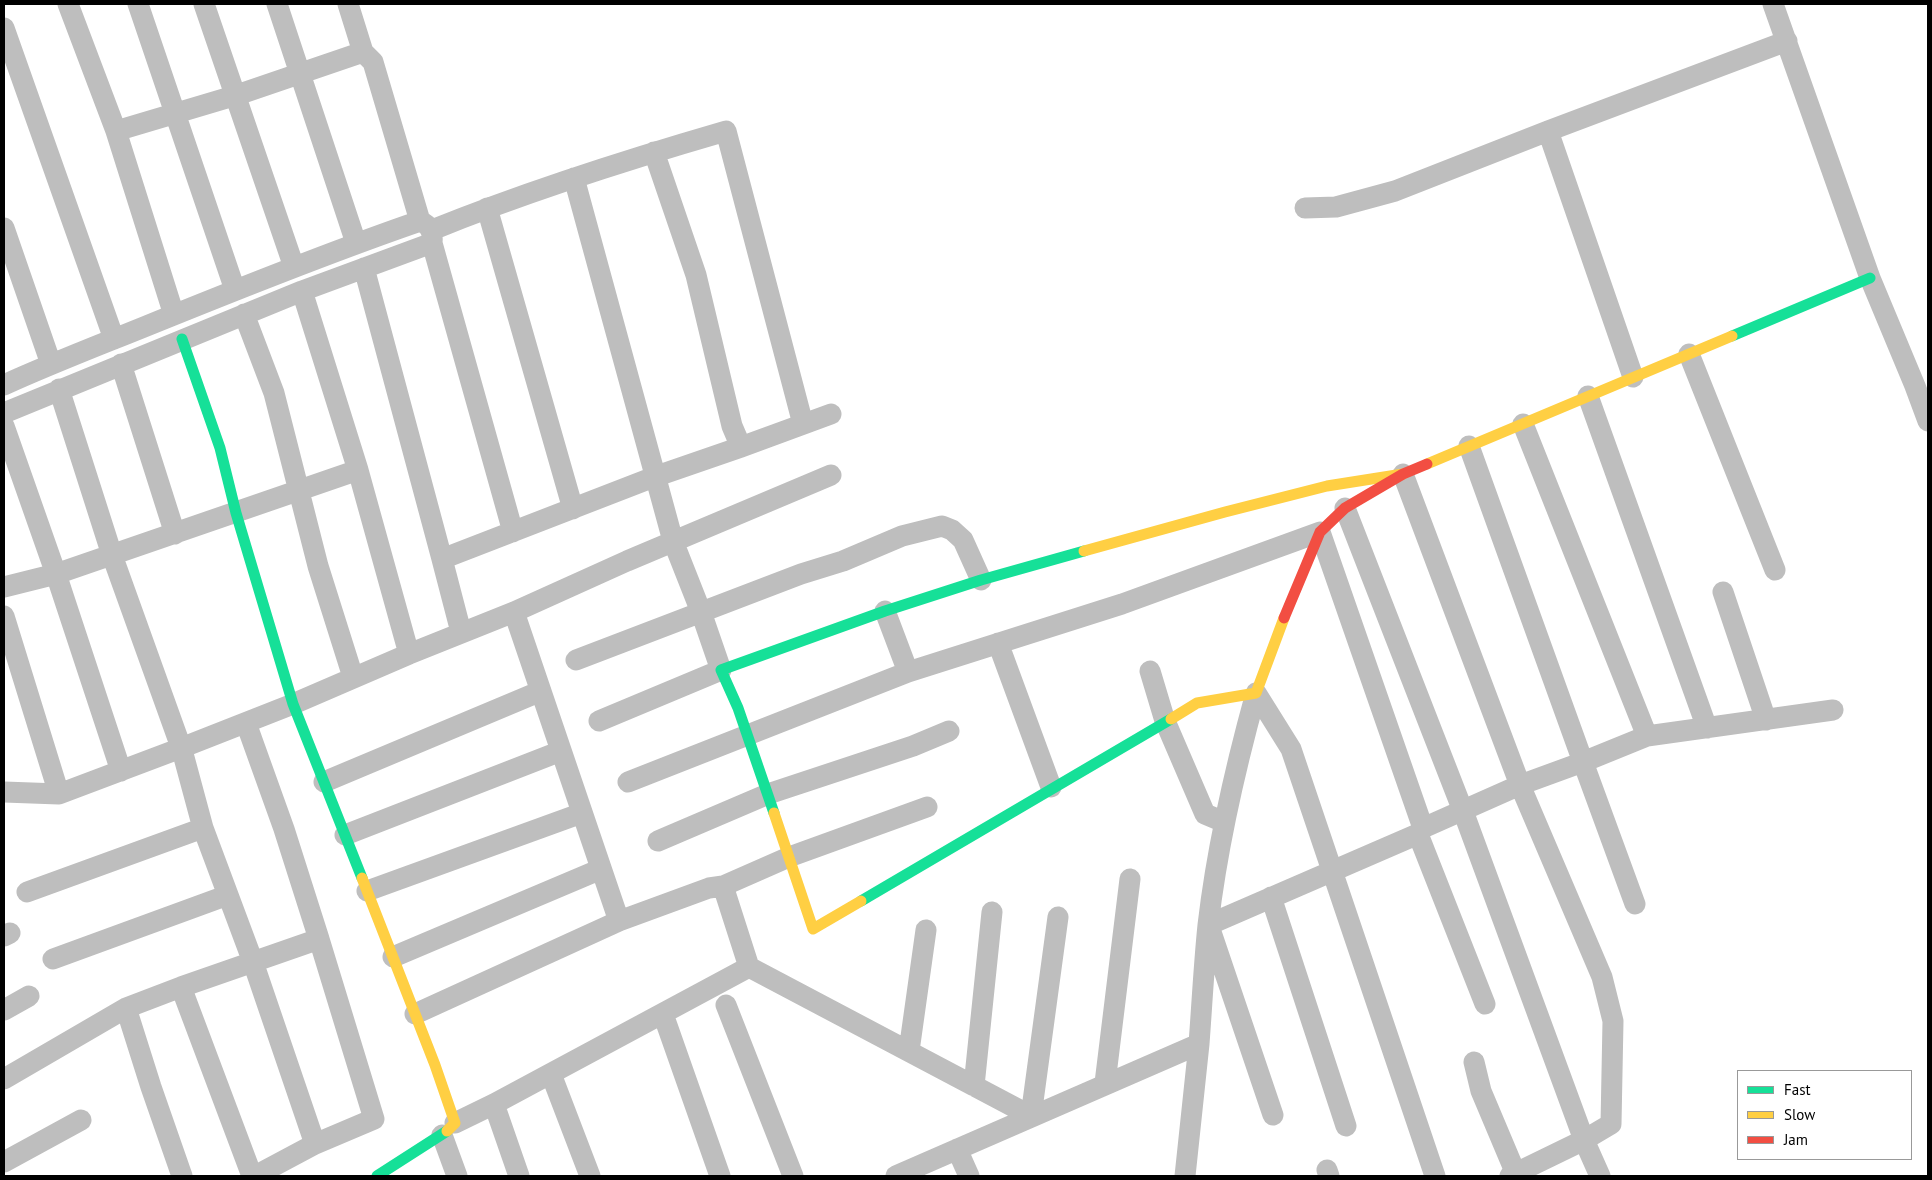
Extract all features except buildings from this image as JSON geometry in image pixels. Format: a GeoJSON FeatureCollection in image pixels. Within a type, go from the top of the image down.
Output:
{"type":"FeatureCollection","features":[{"type":"Feature","properties":{"kind":"street"},"geometry":{"type":"LineString","coordinates":[[68,4],[116,131],[174,315]]}},
{"type":"Feature","properties":{"kind":"street"},"geometry":{"type":"LineString","coordinates":[[138,4],[235,290]]}},
{"type":"Feature","properties":{"kind":"street"},"geometry":{"type":"LineString","coordinates":[[204,4],[294,267]]}},
{"type":"Feature","properties":{"kind":"street"},"geometry":{"type":"LineString","coordinates":[[277,4],[356,243]]}},
{"type":"Feature","properties":{"kind":"street"},"geometry":{"type":"LineString","coordinates":[[348,4],[363,52],[373,62],[428,232],[513,532]]}},
{"type":"Feature","properties":{"kind":"street"},"geometry":{"type":"LineString","coordinates":[[1773,4],[1870,278],[1922,383],[1928,421]]}},
{"type":"Feature","properties":{"kind":"street"},"geometry":{"type":"LineString","coordinates":[[4,28],[114,340]]}},
{"type":"Feature","properties":{"kind":"street"},"geometry":{"type":"LineString","coordinates":[[1306,208],[1336,207],[1395,191],[1787,41]]}},
{"type":"Feature","properties":{"kind":"street"},"geometry":{"type":"LineString","coordinates":[[116,131],[236,95],[363,52]]}},
{"type":"Feature","properties":{"kind":"street"},"geometry":{"type":"LineString","coordinates":[[4,413],[244,314],[364,268],[428,232],[487,208],[654,152],[726,131],[803,424]]}},
{"type":"Feature","properties":{"kind":"street"},"geometry":{"type":"LineString","coordinates":[[1548,131],[1633,377]]}},
{"type":"Feature","properties":{"kind":"street"},"geometry":{"type":"LineString","coordinates":[[654,152],[696,276],[732,426],[741,447]]}},
{"type":"Feature","properties":{"kind":"street"},"geometry":{"type":"LineString","coordinates":[[574,178],[673,541],[721,670],[738,708],[813,929],[1051,787],[1197,703],[1256,693]]}},
{"type":"Feature","properties":{"kind":"street"},"geometry":{"type":"LineString","coordinates":[[487,208],[573,509]]}},
{"type":"Feature","properties":{"kind":"street"},"geometry":{"type":"LineString","coordinates":[[4,228],[51,364]]}},
{"type":"Feature","properties":{"kind":"street"},"geometry":{"type":"LineString","coordinates":[[4,385],[51,364],[356,243],[428,232]]}},
{"type":"Feature","properties":{"kind":"street"},"geometry":{"type":"LineString","coordinates":[[364,268],[461,632]]}},
{"type":"Feature","properties":{"kind":"street"},"geometry":{"type":"LineString","coordinates":[[1186,1176],[1208,925],[1224,822],[1238,757],[1256,693],[1282,622],[1320,532],[1345,508],[1403,474],[1870,278]]}},
{"type":"Feature","properties":{"kind":"street"},"geometry":{"type":"LineString","coordinates":[[302,291],[358,470],[409,654]]}},
{"type":"Feature","properties":{"kind":"street"},"geometry":{"type":"LineString","coordinates":[[244,314],[274,393],[318,566],[353,677]]}},
{"type":"Feature","properties":{"kind":"street"},"geometry":{"type":"LineString","coordinates":[[182,339],[220,448],[236,513],[293,704],[435,1065],[457,1176]]}},
{"type":"Feature","properties":{"kind":"street"},"geometry":{"type":"LineString","coordinates":[[1689,354],[1776,570]]}},
{"type":"Feature","properties":{"kind":"street"},"geometry":{"type":"LineString","coordinates":[[121,364],[175,534]]}},
{"type":"Feature","properties":{"kind":"street"},"geometry":{"type":"LineString","coordinates":[[59,390],[112,555],[181,748],[203,828],[253,962],[315,1144]]}},
{"type":"Feature","properties":{"kind":"street"},"geometry":{"type":"LineString","coordinates":[[1588,396],[1707,728]]}},
{"type":"Feature","properties":{"kind":"street"},"geometry":{"type":"LineString","coordinates":[[442,559],[654,477],[831,414]]}},
{"type":"Feature","properties":{"kind":"street"},"geometry":{"type":"LineString","coordinates":[[1523,424],[1647,736]]}},
{"type":"Feature","properties":{"kind":"street"},"geometry":{"type":"LineString","coordinates":[[4,426],[56,574],[121,771]]}},
{"type":"Feature","properties":{"kind":"street"},"geometry":{"type":"LineString","coordinates":[[1469,446],[1635,904]]}},
{"type":"Feature","properties":{"kind":"street"},"geometry":{"type":"LineString","coordinates":[[4,587],[56,574],[358,470]]}},
{"type":"Feature","properties":{"kind":"street"},"geometry":{"type":"LineString","coordinates":[[599,721],[721,670],[885,611],[981,580],[1225,512],[1327,486],[1403,474]]}},
{"type":"Feature","properties":{"kind":"street"},"geometry":{"type":"LineString","coordinates":[[1403,474],[1520,785],[1602,977],[1613,1021],[1611,1124],[1584,1140],[1513,1175],[1481,1090],[1474,1062]]}},
{"type":"Feature","properties":{"kind":"street"},"geometry":{"type":"LineString","coordinates":[[4,792],[59,794],[121,771],[293,704],[461,632],[514,612],[673,541],[831,475]]}},
{"type":"Feature","properties":{"kind":"street"},"geometry":{"type":"LineString","coordinates":[[1345,508],[1462,811],[1584,1140],[1600,1176]]}},
{"type":"Feature","properties":{"kind":"street"},"geometry":{"type":"LineString","coordinates":[[576,660],[801,574],[843,561],[902,536],[942,526],[952,530],[963,540],[981,580]]}},
{"type":"Feature","properties":{"kind":"street"},"geometry":{"type":"LineString","coordinates":[[628,782],[908,672],[1122,604],[1320,532]]}},
{"type":"Feature","properties":{"kind":"street"},"geometry":{"type":"LineString","coordinates":[[1320,532],[1421,831],[1485,1004]]}},
{"type":"Feature","properties":{"kind":"street"},"geometry":{"type":"LineString","coordinates":[[1723,592],[1766,720]]}},
{"type":"Feature","properties":{"kind":"street"},"geometry":{"type":"LineString","coordinates":[[885,611],[908,672]]}},
{"type":"Feature","properties":{"kind":"street"},"geometry":{"type":"LineString","coordinates":[[514,612],[619,921]]}},
{"type":"Feature","properties":{"kind":"street"},"geometry":{"type":"LineString","coordinates":[[4,616],[59,794]]}},
{"type":"Feature","properties":{"kind":"street"},"geometry":{"type":"LineString","coordinates":[[998,643],[1051,787]]}},
{"type":"Feature","properties":{"kind":"street"},"geometry":{"type":"LineString","coordinates":[[1150,671],[1165,722],[1205,814],[1224,822]]}},
{"type":"Feature","properties":{"kind":"street"},"geometry":{"type":"LineString","coordinates":[[324,782],[541,691]]}},
{"type":"Feature","properties":{"kind":"street"},"geometry":{"type":"LineString","coordinates":[[1256,693],[1291,749],[1435,1176]]}},
{"type":"Feature","properties":{"kind":"street"},"geometry":{"type":"LineString","coordinates":[[1208,925],[1520,785],[1647,736],[1833,710]]}},
{"type":"Feature","properties":{"kind":"street"},"geometry":{"type":"LineString","coordinates":[[181,987],[254,1176],[315,1144],[374,1119],[284,830],[246,723]]}},
{"type":"Feature","properties":{"kind":"street"},"geometry":{"type":"LineString","coordinates":[[658,841],[768,794],[913,746],[949,731]]}},
{"type":"Feature","properties":{"kind":"street"},"geometry":{"type":"LineString","coordinates":[[345,835],[562,751]]}},
{"type":"Feature","properties":{"kind":"street"},"geometry":{"type":"LineString","coordinates":[[415,1014],[619,921],[709,888],[723,886],[789,857],[927,807]]}},
{"type":"Feature","properties":{"kind":"street"},"geometry":{"type":"LineString","coordinates":[[367,891],[582,813]]}},
{"type":"Feature","properties":{"kind":"street"},"geometry":{"type":"LineString","coordinates":[[27,892],[203,828]]}},
{"type":"Feature","properties":{"kind":"street"},"geometry":{"type":"LineString","coordinates":[[393,957],[602,869]]}},
{"type":"Feature","properties":{"kind":"street"},"geometry":{"type":"LineString","coordinates":[[1105,1083],[1130,879]]}},
{"type":"Feature","properties":{"kind":"street"},"geometry":{"type":"LineString","coordinates":[[723,886],[749,967],[1031,1116]]}},
{"type":"Feature","properties":{"kind":"street"},"geometry":{"type":"LineString","coordinates":[[53,959],[228,894]]}},
{"type":"Feature","properties":{"kind":"street"},"geometry":{"type":"LineString","coordinates":[[1271,897],[1346,1126]]}},
{"type":"Feature","properties":{"kind":"street"},"geometry":{"type":"LineString","coordinates":[[974,1086],[992,912]]}},
{"type":"Feature","properties":{"kind":"street"},"geometry":{"type":"LineString","coordinates":[[1031,1116],[1058,917]]}},
{"type":"Feature","properties":{"kind":"street"},"geometry":{"type":"LineString","coordinates":[[1208,925],[1273,1115]]}},
{"type":"Feature","properties":{"kind":"street"},"geometry":{"type":"LineString","coordinates":[[909,1051],[926,930]]}},
{"type":"Feature","properties":{"kind":"street"},"geometry":{"type":"LineString","coordinates":[[4,1080],[126,1008],[318,939]]}},
{"type":"Feature","properties":{"kind":"street"},"geometry":{"type":"LineString","coordinates":[[381,1175],[448,1129],[749,967]]}},
{"type":"Feature","properties":{"kind":"street"},"geometry":{"type":"LineString","coordinates":[[4,1010],[29,996]]}},
{"type":"Feature","properties":{"kind":"street"},"geometry":{"type":"LineString","coordinates":[[726,1005],[793,1176]]}},
{"type":"Feature","properties":{"kind":"street"},"geometry":{"type":"LineString","coordinates":[[126,1008],[182,1176]]}},
{"type":"Feature","properties":{"kind":"street"},"geometry":{"type":"LineString","coordinates":[[663,1014],[720,1176]]}},
{"type":"Feature","properties":{"kind":"street"},"geometry":{"type":"LineString","coordinates":[[901,1175],[1105,1083],[1199,1044]]}},
{"type":"Feature","properties":{"kind":"street"},"geometry":{"type":"LineString","coordinates":[[551,1074],[590,1176]]}},
{"type":"Feature","properties":{"kind":"street"},"geometry":{"type":"LineString","coordinates":[[494,1104],[519,1176]]}},
{"type":"Feature","properties":{"kind":"street"},"geometry":{"type":"LineString","coordinates":[[4,1162],[82,1120]]}},
{"type":"Feature","properties":{"kind":"street"},"geometry":{"type":"LineString","coordinates":[[958,1149],[969,1176]]}},
{"type":"Feature","properties":{"kind":"traffic: fast"},"geometry":{"type":"LineString","coordinates":[[1732,336],[1870,278]]}},
{"type":"Feature","properties":{"kind":"traffic: fast"},"geometry":{"type":"LineString","coordinates":[[182,339],[220,448],[236,513],[293,704],[362,878]]}},
{"type":"Feature","properties":{"kind":"traffic: fast"},"geometry":{"type":"LineString","coordinates":[[774,813],[738,708],[721,670],[885,611],[981,580],[1084,551]]}},
{"type":"Feature","properties":{"kind":"traffic: fast"},"geometry":{"type":"LineString","coordinates":[[861,901],[1171,719]]}},
{"type":"Feature","properties":{"kind":"traffic: fast"},"geometry":{"type":"LineString","coordinates":[[377,1176],[447,1131]]}},
{"type":"Feature","properties":{"kind":"traffic: slow"},"geometry":{"type":"LineString","coordinates":[[1427,464],[1732,336]]}},
{"type":"Feature","properties":{"kind":"traffic: slow"},"geometry":{"type":"LineString","coordinates":[[1084,551],[1327,486],[1403,474]]}},
{"type":"Feature","properties":{"kind":"traffic: slow"},"geometry":{"type":"LineString","coordinates":[[1171,719],[1197,703],[1256,693],[1284,618]]}},
{"type":"Feature","properties":{"kind":"traffic: slow"},"geometry":{"type":"LineString","coordinates":[[774,813],[813,929],[861,901]]}},
{"type":"Feature","properties":{"kind":"traffic: slow"},"geometry":{"type":"LineString","coordinates":[[362,878],[435,1065],[455,1123],[447,1131]]}},
{"type":"Feature","properties":{"kind":"traffic: jam"},"geometry":{"type":"LineString","coordinates":[[1284,618],[1320,532],[1345,508],[1403,474],[1427,464]]}}]}
